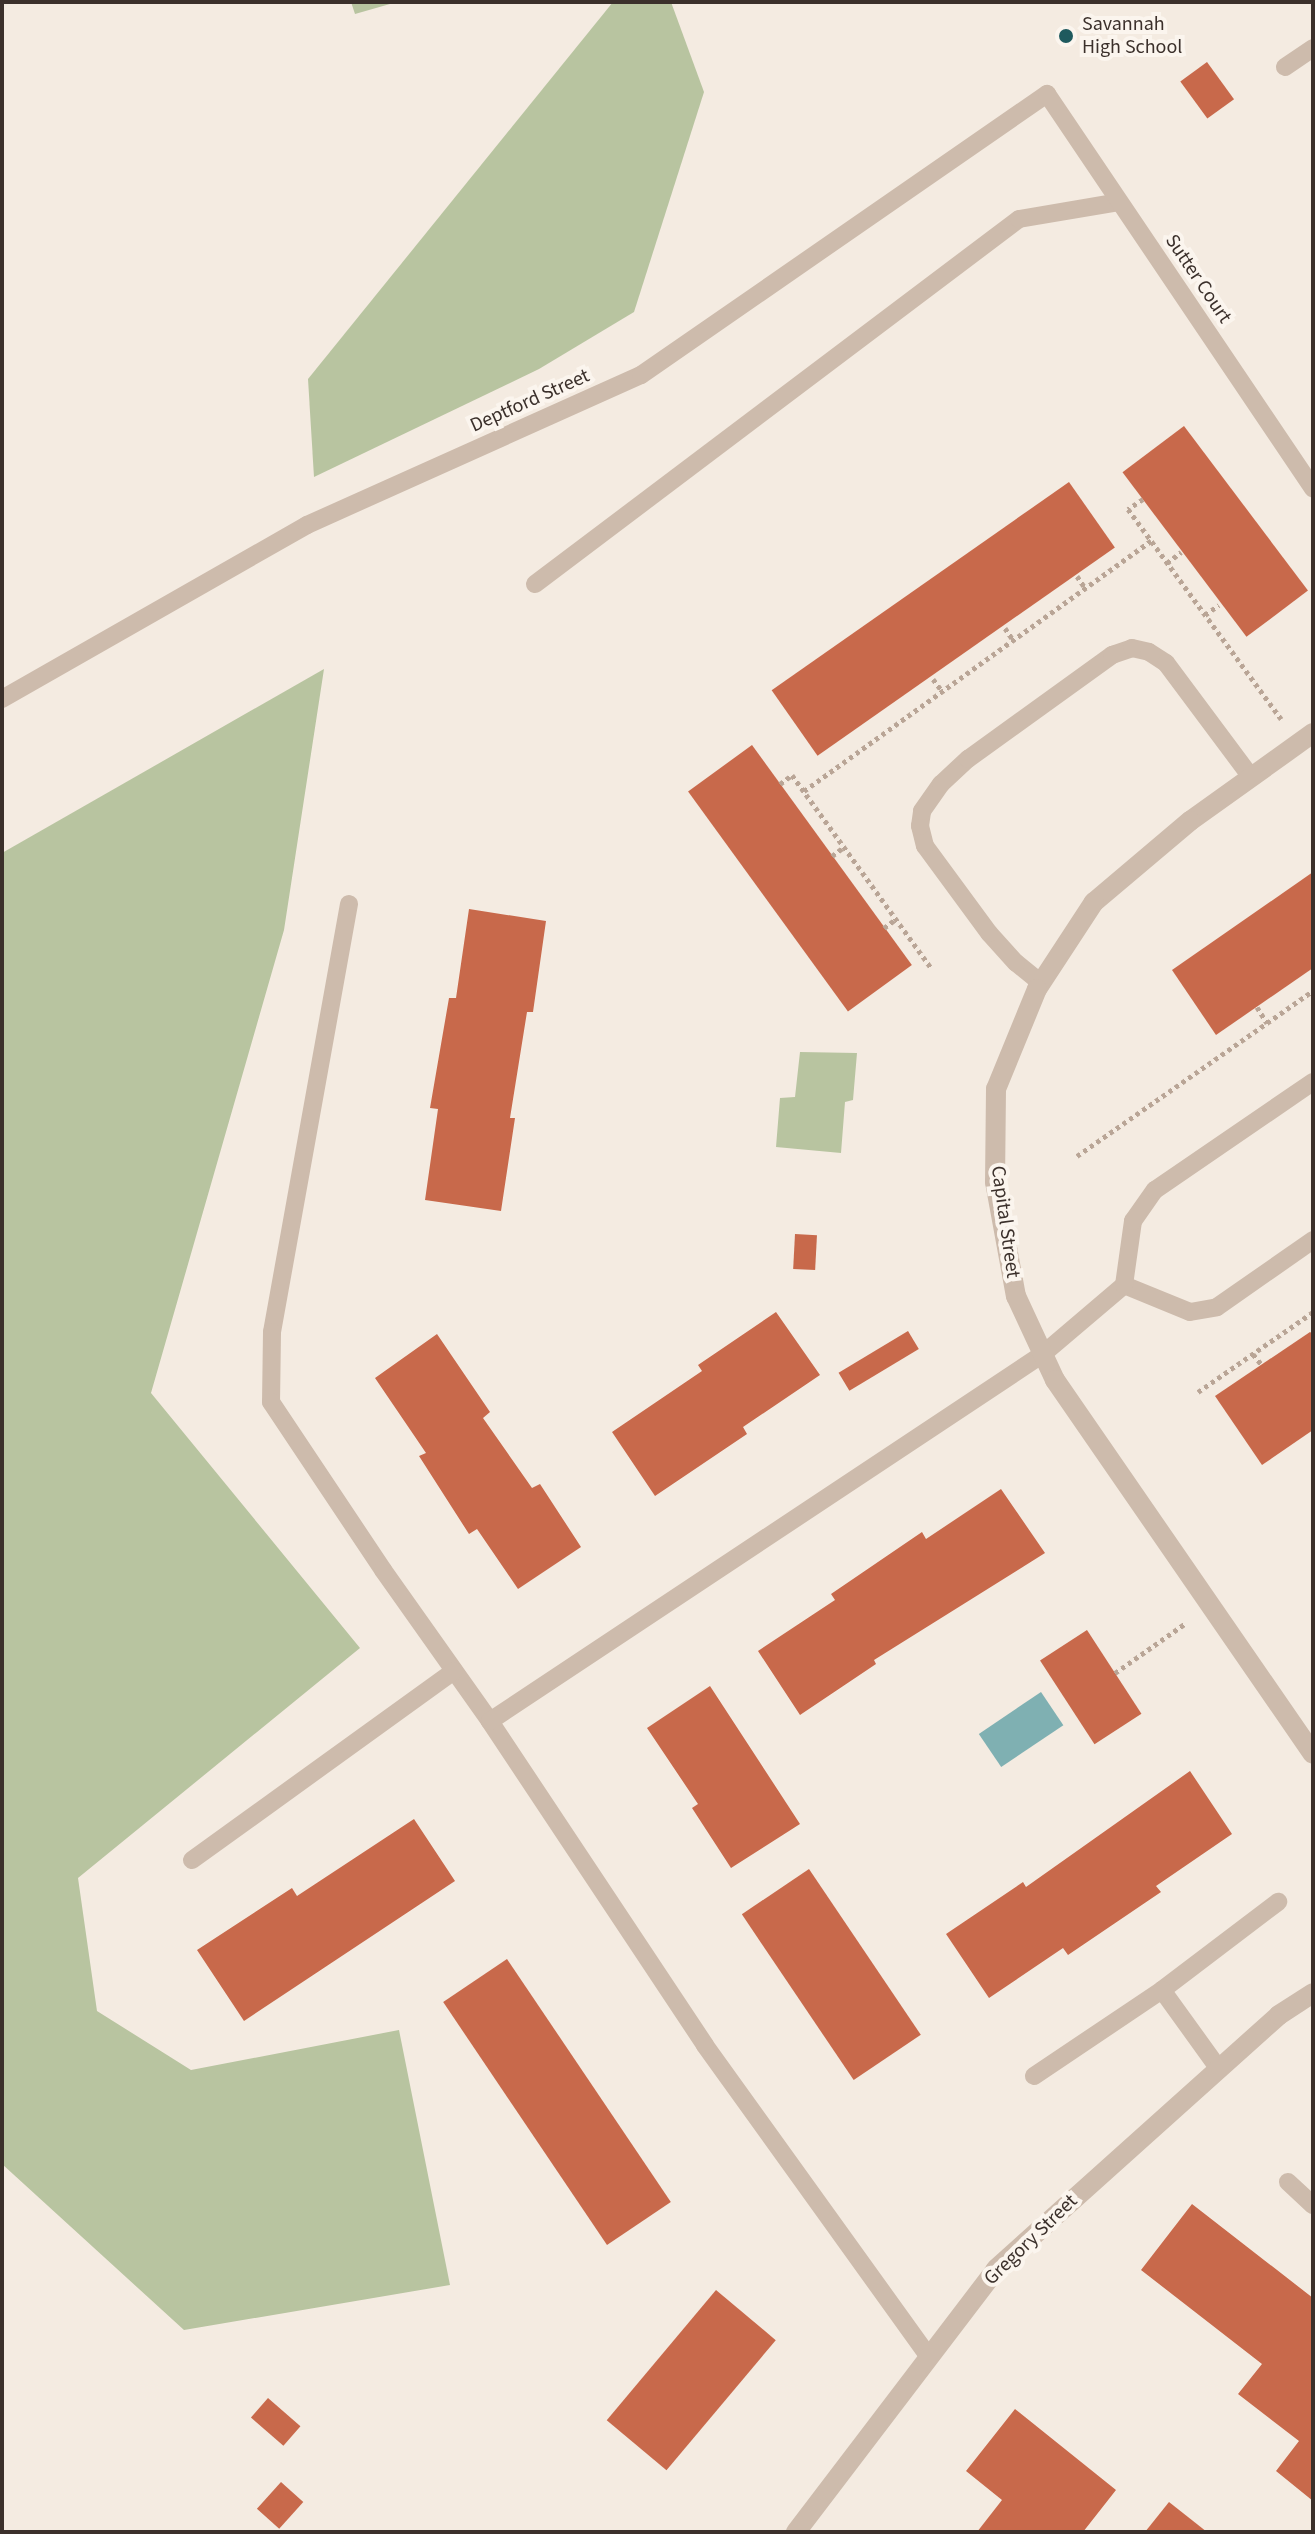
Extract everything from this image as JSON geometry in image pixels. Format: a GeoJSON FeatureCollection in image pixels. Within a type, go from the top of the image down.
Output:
{"type":"FeatureCollection","features":[{"type":"Feature","properties":{"kind":"street","name":"Capital Street"},"geometry":{"type":"LineString","coordinates":[[1313,733],[1190,821],[1094,902],[1041,983],[996,1089],[995,1182],[1016,1296],[1055,1380],[1313,1754]]}},
{"type":"Feature","properties":{"kind":"street","name":"Gregory Street"},"geometry":{"type":"LineString","coordinates":[[796,2532],[996,2269],[1279,2015],[1313,1993]]}},
{"type":"Feature","properties":{"kind":"lane"},"geometry":{"type":"LineString","coordinates":[[1285,67],[1313,48]]}},
{"type":"Feature","properties":{"kind":"lane","name":"Sutter Court"},"geometry":{"type":"LineString","coordinates":[[1047,94],[1313,489]]}},
{"type":"Feature","properties":{"kind":"lane","name":"Deptford Street"},"geometry":{"type":"LineString","coordinates":[[2,699],[307,525],[641,375],[1047,94]]}},
{"type":"Feature","properties":{"kind":"lane"},"geometry":{"type":"LineString","coordinates":[[535,584],[1019,219],[1119,202]]}},
{"type":"Feature","properties":{"kind":"lane"},"geometry":{"type":"LineString","coordinates":[[1041,983],[1016,963],[989,933],[925,846],[920,826],[922,811],[941,784],[968,759],[1112,655],[1132,648],[1149,652],[1166,663],[1251,777]]}},
{"type":"Feature","properties":{"kind":"lane"},"geometry":{"type":"LineString","coordinates":[[349,904],[272,1332],[271,1402],[490,1721],[705,2045],[929,2357]]}},
{"type":"Feature","properties":{"kind":"lane"},"geometry":{"type":"LineString","coordinates":[[490,1721],[1043,1354],[1124,1285],[1133,1221],[1155,1190],[1313,1082]]}},
{"type":"Feature","properties":{"kind":"lane"},"geometry":{"type":"LineString","coordinates":[[1124,1285],[1190,1312],[1217,1307],[1313,1240]]}},
{"type":"Feature","properties":{"kind":"lane"},"geometry":{"type":"LineString","coordinates":[[192,1860],[454,1671]]}},
{"type":"Feature","properties":{"kind":"lane"},"geometry":{"type":"LineString","coordinates":[[1034,2076],[1162,1990],[1278,1902]]}},
{"type":"Feature","properties":{"kind":"lane"},"geometry":{"type":"LineString","coordinates":[[1162,1990],[1219,2069]]}},
{"type":"Feature","properties":{"kind":"lane"},"geometry":{"type":"LineString","coordinates":[[1288,2182],[1313,2205]]}},
{"type":"Feature","properties":{"kind":"path"},"geometry":{"type":"LineString","coordinates":[[1143,499],[1128,509],[1282,720]]}},
{"type":"Feature","properties":{"kind":"path"},"geometry":{"type":"LineString","coordinates":[[804,791],[1151,541]]}},
{"type":"Feature","properties":{"kind":"path"},"geometry":{"type":"LineString","coordinates":[[1167,563],[1181,552]]}},
{"type":"Feature","properties":{"kind":"path"},"geometry":{"type":"LineString","coordinates":[[1077,576],[1085,588]]}},
{"type":"Feature","properties":{"kind":"path"},"geometry":{"type":"LineString","coordinates":[[1205,615],[1219,605]]}},
{"type":"Feature","properties":{"kind":"path"},"geometry":{"type":"LineString","coordinates":[[1005,628],[1013,640]]}},
{"type":"Feature","properties":{"kind":"path"},"geometry":{"type":"LineString","coordinates":[[933,679],[942,691]]}},
{"type":"Feature","properties":{"kind":"path"},"geometry":{"type":"LineString","coordinates":[[780,784],[792,775],[932,969]]}},
{"type":"Feature","properties":{"kind":"path"},"geometry":{"type":"LineString","coordinates":[[832,856],[844,847]]}},
{"type":"Feature","properties":{"kind":"path"},"geometry":{"type":"LineString","coordinates":[[884,928],[896,919]]}},
{"type":"Feature","properties":{"kind":"path"},"geometry":{"type":"LineString","coordinates":[[1077,1156],[1313,991]]}},
{"type":"Feature","properties":{"kind":"path"},"geometry":{"type":"LineString","coordinates":[[1257,1007],[1267,1023]]}},
{"type":"Feature","properties":{"kind":"path"},"geometry":{"type":"LineString","coordinates":[[1198,1392],[1313,1312]]}},
{"type":"Feature","properties":{"kind":"path"},"geometry":{"type":"LineString","coordinates":[[1253,1354],[1261,1364]]}},
{"type":"Feature","properties":{"kind":"path"},"geometry":{"type":"LineString","coordinates":[[1115,1673],[1209,1607]]}},
{"type":"Feature","properties":{"kind":"green space"},"geometry":{"type":"Polygon","coordinates":[[[351,2],[397,2],[355,14],[351,2]]]}},
{"type":"Feature","properties":{"kind":"green space"},"geometry":{"type":"Polygon","coordinates":[[[613,2],[671,2],[704,92],[634,312],[539,369],[314,477],[308,379],[613,2]]]}},
{"type":"Feature","properties":{"kind":"green space"},"geometry":{"type":"Polygon","coordinates":[[[324,669],[284,930],[151,1393],[360,1648],[78,1878],[97,2011],[191,2070],[399,2030],[450,2285],[184,2330],[2,2164],[2,853],[324,669]]]}},
{"type":"Feature","properties":{"kind":"green space"},"geometry":{"type":"Polygon","coordinates":[[[800,1052],[857,1053],[853,1100],[845,1102],[841,1153],[776,1147],[780,1098],[795,1097],[800,1052]]]}},
{"type":"Feature","properties":{"kind":"water"},"geometry":{"type":"Polygon","coordinates":[[[1041,1692],[1063,1725],[1001,1767],[979,1734],[1041,1692]]]}},
{"type":"Feature","properties":{"kind":"building"},"geometry":{"type":"Polygon","coordinates":[[[1207,62],[1234,99],[1207,119],[1180,81],[1207,62]]]}},
{"type":"Feature","properties":{"kind":"building"},"geometry":{"type":"Polygon","coordinates":[[[1184,426],[1308,591],[1246,637],[1123,472],[1184,426]]]}},
{"type":"Feature","properties":{"kind":"building"},"geometry":{"type":"Polygon","coordinates":[[[1069,482],[1115,548],[818,756],[772,690],[1069,482]]]}},
{"type":"Feature","properties":{"kind":"building"},"geometry":{"type":"Polygon","coordinates":[[[752,745],[912,965],[848,1011],[688,791],[752,745]]]}},
{"type":"Feature","properties":{"kind":"building"},"geometry":{"type":"Polygon","coordinates":[[[1313,872],[1313,968],[1216,1035],[1172,970],[1313,872]]]}},
{"type":"Feature","properties":{"kind":"building"},"geometry":{"type":"Polygon","coordinates":[[[469,909],[546,921],[533,1012],[527,1012],[510,1118],[515,1118],[501,1211],[425,1200],[438,1109],[430,1108],[449,998],[456,998],[469,909]]]}},
{"type":"Feature","properties":{"kind":"building"},"geometry":{"type":"Polygon","coordinates":[[[795,1234],[817,1235],[815,1270],[793,1269],[795,1234]]]}},
{"type":"Feature","properties":{"kind":"building"},"geometry":{"type":"Polygon","coordinates":[[[776,1312],[820,1375],[743,1427],[747,1434],[655,1496],[612,1432],[702,1371],[698,1365],[776,1312]]]}},
{"type":"Feature","properties":{"kind":"building"},"geometry":{"type":"Polygon","coordinates":[[[908,1331],[919,1349],[849,1391],[839,1373],[908,1331]]]}},
{"type":"Feature","properties":{"kind":"building"},"geometry":{"type":"Polygon","coordinates":[[[1310,1332],[1313,1334],[1313,1430],[1262,1465],[1215,1396],[1310,1332]]]}},
{"type":"Feature","properties":{"kind":"building"},"geometry":{"type":"Polygon","coordinates":[[[437,1334],[490,1412],[483,1418],[532,1488],[540,1484],[581,1547],[518,1589],[477,1529],[469,1534],[419,1456],[426,1453],[375,1378],[437,1334]]]}},
{"type":"Feature","properties":{"kind":"building"},"geometry":{"type":"Polygon","coordinates":[[[1001,1489],[1045,1553],[874,1660],[876,1664],[800,1715],[758,1651],[835,1600],[831,1594],[922,1532],[926,1539],[1001,1489]]]}},
{"type":"Feature","properties":{"kind":"building"},"geometry":{"type":"Polygon","coordinates":[[[1087,1630],[1141,1714],[1094,1744],[1040,1660],[1087,1630]]]}},
{"type":"Feature","properties":{"kind":"building"},"geometry":{"type":"Polygon","coordinates":[[[710,1686],[800,1824],[731,1868],[692,1808],[698,1804],[647,1728],[710,1686]]]}},
{"type":"Feature","properties":{"kind":"building"},"geometry":{"type":"Polygon","coordinates":[[[1190,1771],[1232,1834],[1156,1886],[1161,1892],[1068,1955],[1063,1948],[989,1998],[946,1934],[1023,1882],[1026,1887],[1190,1771]]]}},
{"type":"Feature","properties":{"kind":"building"},"geometry":{"type":"Polygon","coordinates":[[[414,1819],[455,1881],[244,2021],[197,1950],[292,1888],[297,1896],[414,1819]]]}},
{"type":"Feature","properties":{"kind":"building"},"geometry":{"type":"Polygon","coordinates":[[[809,1869],[921,2035],[854,2080],[742,1914],[809,1869]]]}},
{"type":"Feature","properties":{"kind":"building"},"geometry":{"type":"Polygon","coordinates":[[[507,1959],[671,2202],[607,2245],[443,2002],[507,1959]]]}},
{"type":"Feature","properties":{"kind":"building"},"geometry":{"type":"Polygon","coordinates":[[[1192,2204],[1313,2298],[1313,2501],[1276,2471],[1299,2441],[1238,2394],[1262,2364],[1141,2270],[1192,2204]]]}},
{"type":"Feature","properties":{"kind":"building"},"geometry":{"type":"Polygon","coordinates":[[[716,2290],[776,2340],[666,2470],[607,2420],[716,2290]]]}},
{"type":"Feature","properties":{"kind":"building"},"geometry":{"type":"Polygon","coordinates":[[[268,2398],[300,2426],[283,2446],[251,2418],[268,2398]]]}},
{"type":"Feature","properties":{"kind":"building"},"geometry":{"type":"Polygon","coordinates":[[[1015,2409],[1116,2490],[1083,2532],[977,2532],[1002,2500],[966,2471],[1015,2409]]]}},
{"type":"Feature","properties":{"kind":"building"},"geometry":{"type":"Polygon","coordinates":[[[281,2482],[303,2502],[279,2529],[257,2509],[281,2482]]]}},
{"type":"Feature","properties":{"kind":"building"},"geometry":{"type":"Polygon","coordinates":[[[1169,2502],[1207,2532],[1145,2532],[1169,2502]]]}},
{"type":"Feature","properties":{"kind":"place","name":"Savannah High School"},"geometry":{"type":"Point","coordinates":[1066,36]}}]}
